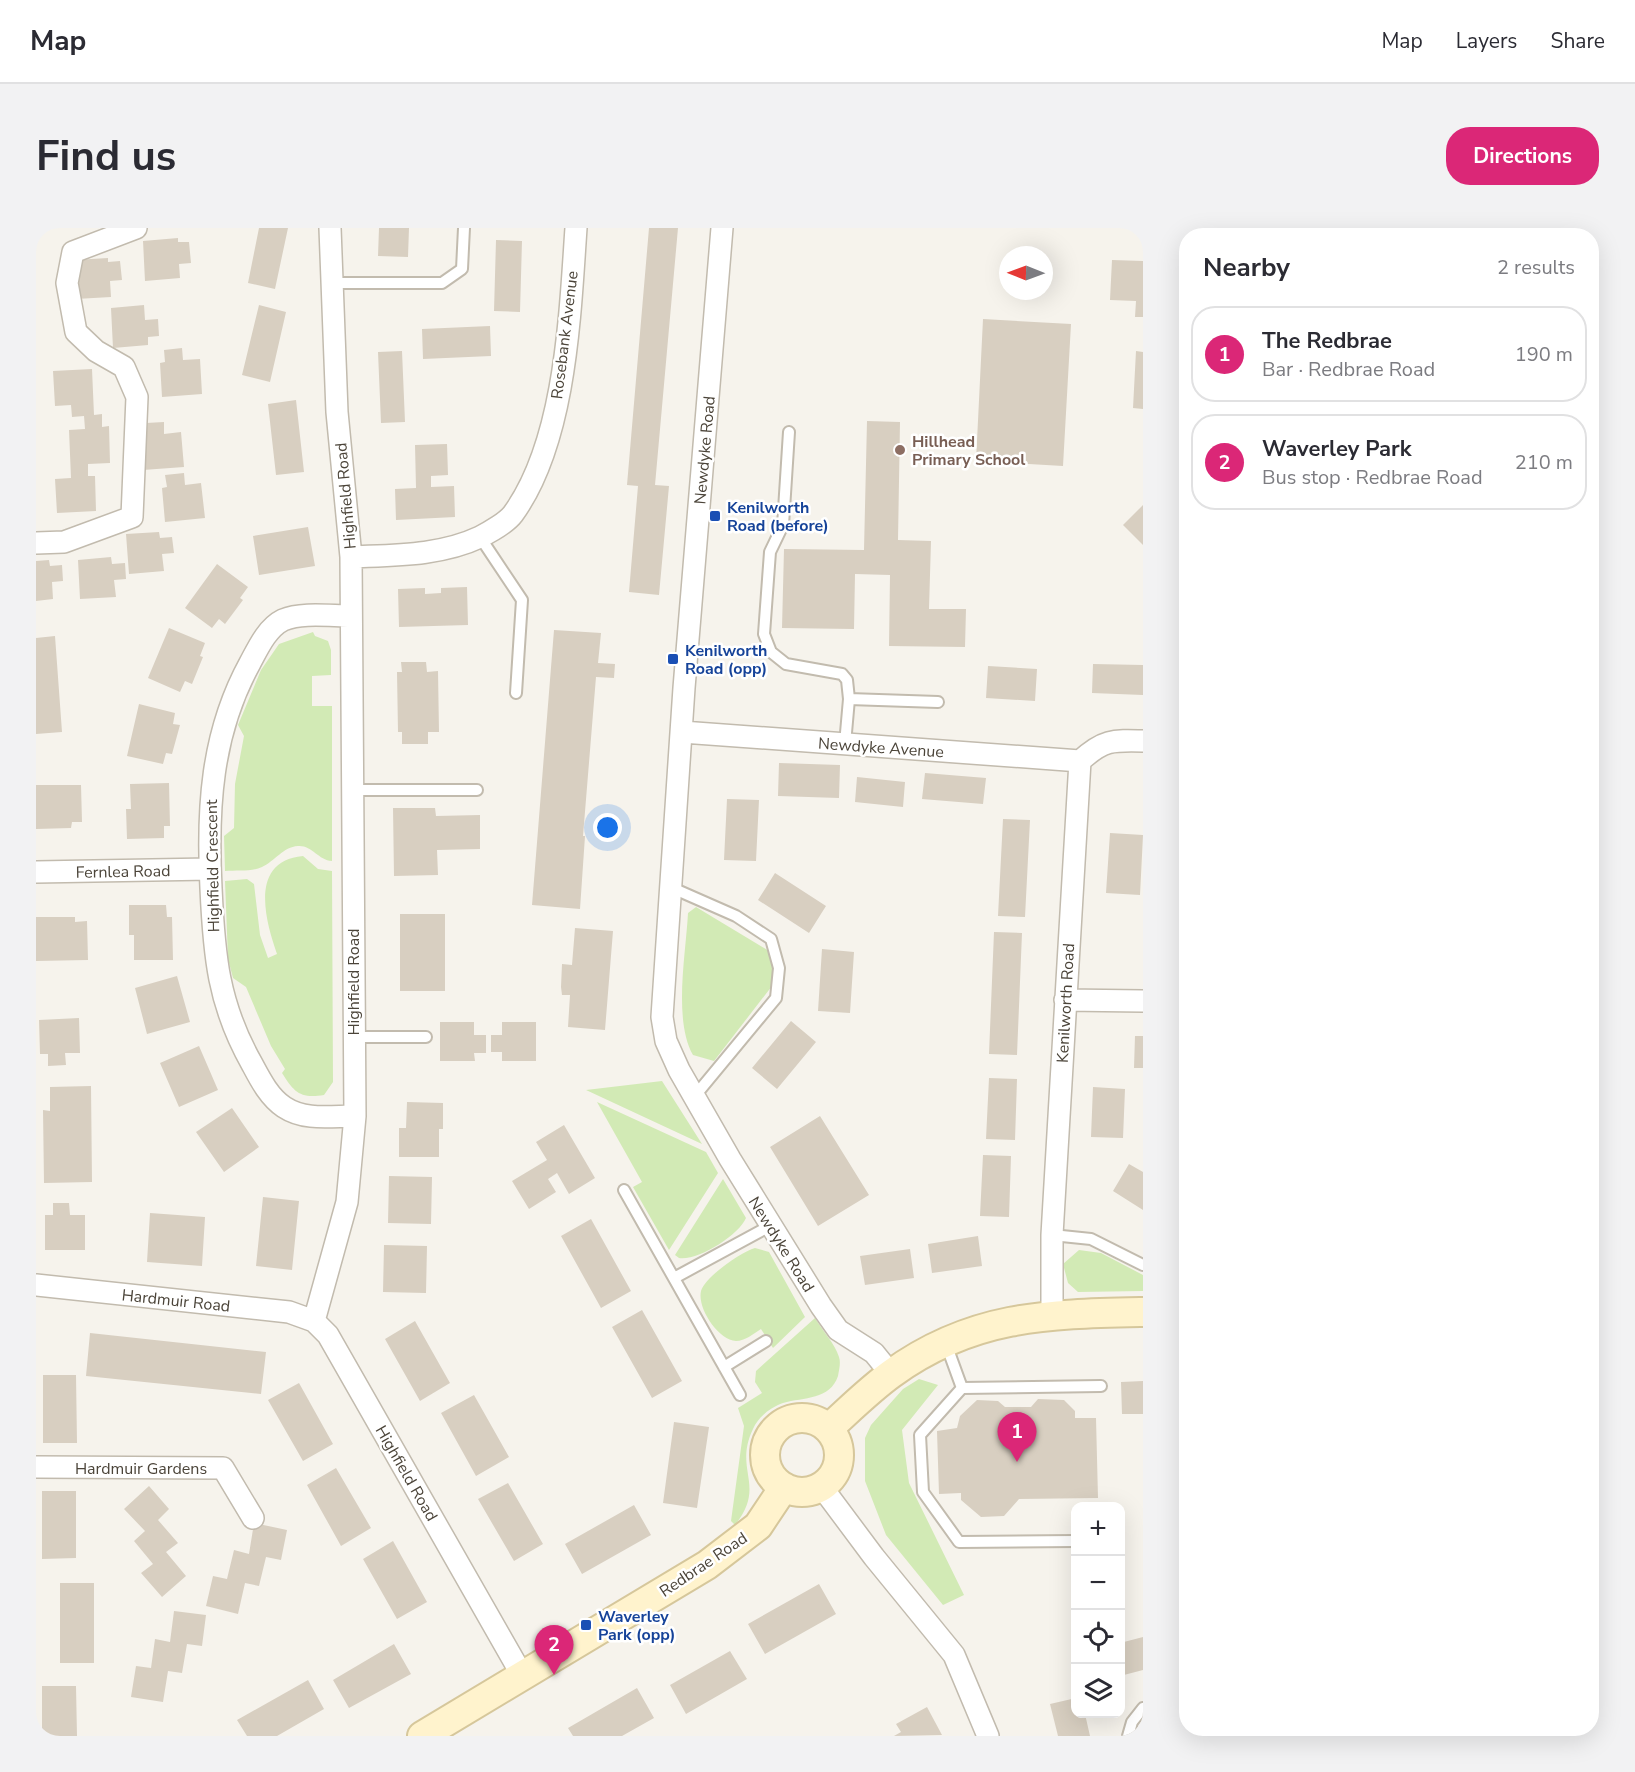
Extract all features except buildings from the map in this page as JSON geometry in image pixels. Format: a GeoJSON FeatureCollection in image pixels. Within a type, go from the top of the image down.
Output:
{"type":"FeatureCollection","features":[{"type":"Feature","properties":{"kind":"street"},"geometry":{"type":"LineString","coordinates":[[36,543],[64,542],[132,517],[137,397],[124,367],[96,351],[76,332],[67,283],[73,252],[136,228]]}},
{"type":"Feature","properties":{"kind":"street","name":"Highfield Road"},"geometry":{"type":"LineString","coordinates":[[330,228],[337,412],[351,557],[355,1116],[347,1202],[338,1242],[314,1321],[328,1335],[522,1675]]}},
{"type":"Feature","properties":{"kind":"street","name":"Rosebank Avenue"},"geometry":{"type":"LineString","coordinates":[[351,557],[442,549],[480,537],[512,516],[546,445],[562,371],[576,228]]}},
{"type":"Feature","properties":{"kind":"street","name":"Newdyke Road"},"geometry":{"type":"LineString","coordinates":[[722,228],[670,887],[662,1017],[666,1041],[694,1096],[770,1226],[838,1330],[874,1353],[891,1374]]}},
{"type":"Feature","properties":{"kind":"street","name":"Highfield Crescent"},"geometry":{"type":"LineString","coordinates":[[351,616],[297,617],[282,621],[269,631],[230,702],[219,742],[208,821],[213,943],[218,977],[233,1025],[262,1081],[282,1106],[297,1114],[355,1116]]}},
{"type":"Feature","properties":{"kind":"street","name":"Newdyke Avenue"},"geometry":{"type":"LineString","coordinates":[[682,732],[1080,761]]}},
{"type":"Feature","properties":{"kind":"street"},"geometry":{"type":"LineString","coordinates":[[1080,761],[1097,745],[1112,740],[1143,741]]}},
{"type":"Feature","properties":{"kind":"street","name":"Kenilworth Road"},"geometry":{"type":"LineString","coordinates":[[1052,1314],[1052,1234],[1080,761]]}},
{"type":"Feature","properties":{"kind":"street","name":"Fernlea Road"},"geometry":{"type":"LineString","coordinates":[[36,872],[210,870]]}},
{"type":"Feature","properties":{"kind":"street"},"geometry":{"type":"LineString","coordinates":[[1065,1000],[1143,1001]]}},
{"type":"Feature","properties":{"kind":"street","name":"Hardmuir Road"},"geometry":{"type":"LineString","coordinates":[[36,1285],[289,1312],[314,1321]]}},
{"type":"Feature","properties":{"kind":"street"},"geometry":{"type":"LineString","coordinates":[[829,1428],[891,1374],[945,1341],[997,1323],[1052,1314],[1143,1312]]}},
{"type":"Feature","properties":{"kind":"street"},"geometry":{"type":"LineString","coordinates":[[798,1418],[812,1419],[829,1428],[839,1451],[837,1466],[830,1479],[821,1486],[806,1492],[784,1487],[773,1479],[766,1467],[766,1447],[774,1429],[785,1421],[798,1418]]}},
{"type":"Feature","properties":{"kind":"street","name":"Hardmuir Gardens"},"geometry":{"type":"LineString","coordinates":[[36,1467],[223,1468],[253,1518]]}},
{"type":"Feature","properties":{"kind":"street"},"geometry":{"type":"LineString","coordinates":[[821,1486],[874,1557],[954,1655],[988,1736]]}},
{"type":"Feature","properties":{"kind":"street","name":"Redbrae Road"},"geometry":{"type":"LineString","coordinates":[[422,1736],[707,1565],[758,1526],[784,1487]]}},
{"type":"Feature","properties":{"kind":"lane"},"geometry":{"type":"LineString","coordinates":[[331,283],[442,282],[462,269],[464,228]]}},
{"type":"Feature","properties":{"kind":"lane"},"geometry":{"type":"LineString","coordinates":[[789,432],[783,525],[770,552],[764,634],[771,652],[786,664],[842,674],[847,680],[849,699],[845,744]]}},
{"type":"Feature","properties":{"kind":"lane"},"geometry":{"type":"LineString","coordinates":[[480,537],[522,600],[516,693]]}},
{"type":"Feature","properties":{"kind":"lane"},"geometry":{"type":"LineString","coordinates":[[849,699],[938,702]]}},
{"type":"Feature","properties":{"kind":"lane"},"geometry":{"type":"LineString","coordinates":[[352,790],[477,790]]}},
{"type":"Feature","properties":{"kind":"lane"},"geometry":{"type":"LineString","coordinates":[[670,887],[736,916],[771,939],[779,968],[776,998],[694,1096]]}},
{"type":"Feature","properties":{"kind":"lane"},"geometry":{"type":"LineString","coordinates":[[354,1037],[426,1037]]}},
{"type":"Feature","properties":{"kind":"lane"},"geometry":{"type":"LineString","coordinates":[[624,1190],[740,1395]]}},
{"type":"Feature","properties":{"kind":"lane"},"geometry":{"type":"LineString","coordinates":[[674,1278],[770,1226]]}},
{"type":"Feature","properties":{"kind":"lane"},"geometry":{"type":"LineString","coordinates":[[1052,1234],[1091,1239],[1143,1265]]}},
{"type":"Feature","properties":{"kind":"lane"},"geometry":{"type":"LineString","coordinates":[[724,1367],[766,1341]]}},
{"type":"Feature","properties":{"kind":"lane"},"geometry":{"type":"LineString","coordinates":[[945,1341],[962,1389]]}},
{"type":"Feature","properties":{"kind":"lane"},"geometry":{"type":"LineString","coordinates":[[1071,1541],[958,1542],[923,1492],[920,1435],[962,1389],[1101,1386]]}},
{"type":"Feature","properties":{"kind":"lane"},"geometry":{"type":"LineString","coordinates":[[1128,1736],[1132,1722],[1143,1708]]}},
{"type":"Feature","properties":{"kind":"green space"},"geometry":{"type":"Polygon","coordinates":[[[313,632],[315,636],[328,641],[331,650],[331,675],[312,676],[312,706],[332,706],[332,861],[303,846],[298,846],[288,849],[258,869],[225,871],[224,836],[234,828],[235,784],[244,736],[238,725],[261,670],[279,644],[313,632]]]}},
{"type":"Feature","properties":{"kind":"green space"},"geometry":{"type":"Polygon","coordinates":[[[303,856],[318,869],[332,871],[333,1082],[324,1095],[316,1096],[298,1093],[282,1073],[285,1069],[271,1046],[246,987],[233,978],[228,959],[225,881],[247,879],[254,884],[260,935],[268,958],[277,954],[268,925],[266,909],[265,894],[268,880],[274,869],[286,860],[303,856]]]}},
{"type":"Feature","properties":{"kind":"green space"},"geometry":{"type":"Polygon","coordinates":[[[696,907],[769,951],[775,969],[772,986],[714,1061],[693,1055],[684,1024],[682,986],[688,913],[696,907]]]}},
{"type":"Feature","properties":{"kind":"green space"},"geometry":{"type":"Polygon","coordinates":[[[662,1081],[702,1144],[586,1090],[662,1081]]]}},
{"type":"Feature","properties":{"kind":"green space"},"geometry":{"type":"Polygon","coordinates":[[[597,1102],[706,1152],[718,1173],[669,1250],[633,1187],[642,1182],[597,1102]]]}},
{"type":"Feature","properties":{"kind":"green space"},"geometry":{"type":"Polygon","coordinates":[[[723,1179],[746,1218],[735,1232],[717,1246],[687,1258],[679,1258],[675,1255],[723,1179]]]}},
{"type":"Feature","properties":{"kind":"green space"},"geometry":{"type":"Polygon","coordinates":[[[755,1248],[769,1252],[805,1317],[773,1348],[761,1329],[739,1341],[722,1335],[710,1322],[702,1306],[701,1291],[709,1279],[733,1260],[755,1248]]]}},
{"type":"Feature","properties":{"kind":"green space"},"geometry":{"type":"Polygon","coordinates":[[[1079,1250],[1101,1253],[1143,1275],[1143,1291],[1078,1292],[1068,1283],[1063,1264],[1079,1250]]]}},
{"type":"Feature","properties":{"kind":"green space"},"geometry":{"type":"Polygon","coordinates":[[[815,1318],[839,1357],[838,1376],[829,1390],[823,1394],[778,1405],[758,1420],[748,1444],[746,1456],[748,1499],[735,1525],[731,1521],[744,1426],[738,1408],[762,1393],[755,1382],[756,1371],[815,1318]]]}},
{"type":"Feature","properties":{"kind":"green space"},"geometry":{"type":"Polygon","coordinates":[[[919,1379],[938,1385],[902,1430],[909,1483],[964,1595],[943,1605],[886,1535],[865,1481],[865,1438],[871,1425],[903,1389],[919,1379]]]}},
{"type":"Feature","properties":{"kind":"place","name":"Hillhead Primary School"},"geometry":{"type":"Point","coordinates":[900,450]}},
{"type":"Feature","properties":{"kind":"place","name":"Kenilworth Road (before)"},"geometry":{"type":"Point","coordinates":[715,516]}},
{"type":"Feature","properties":{"kind":"place","name":"Kenilworth Road (opp)"},"geometry":{"type":"Point","coordinates":[673,659]}},
{"type":"Feature","properties":{"kind":"place","name":"The Redbrae"},"geometry":{"type":"Point","coordinates":[1017,1462]}},
{"type":"Feature","properties":{"kind":"place","name":"Waverley Park (opp)"},"geometry":{"type":"Point","coordinates":[586,1625]}},
{"type":"Feature","properties":{"kind":"place","name":"Waverley Park"},"geometry":{"type":"Point","coordinates":[554,1675]}}]}
